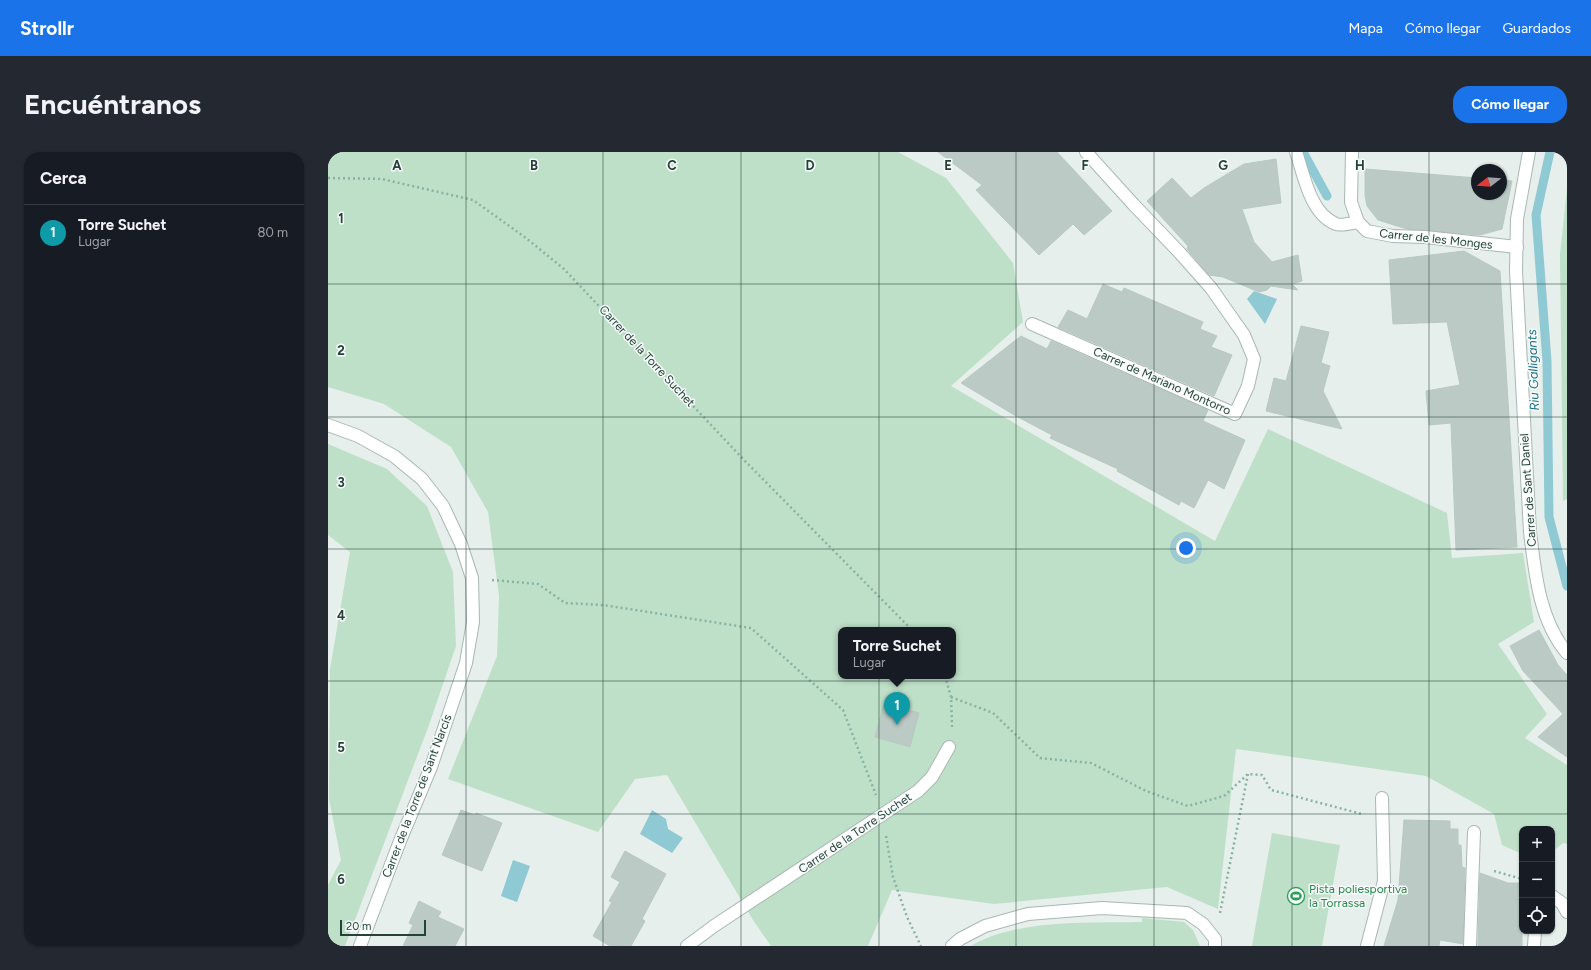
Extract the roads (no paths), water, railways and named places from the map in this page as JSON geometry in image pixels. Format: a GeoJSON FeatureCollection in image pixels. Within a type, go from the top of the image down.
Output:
{"type":"FeatureCollection","features":[{"type":"Feature","properties":{"kind":"street","name":"Carrer de Mariano Montorro"},"geometry":{"type":"LineString","coordinates":[[1032,324],[1235,414],[1248,386],[1254,359],[1244,335],[1211,288],[1086,152]]}},
{"type":"Feature","properties":{"kind":"street"},"geometry":{"type":"LineString","coordinates":[[1296,152],[1311,196],[1320,213],[1337,224],[1358,222],[1351,202],[1352,152]]}},
{"type":"Feature","properties":{"kind":"street","name":"Carrer de Sant Daniel"},"geometry":{"type":"LineString","coordinates":[[1529,152],[1517,219],[1516,272],[1530,532],[1534,573],[1541,601],[1551,626],[1567,653]]}},
{"type":"Feature","properties":{"kind":"street","name":"Carrer de les Monges"},"geometry":{"type":"LineString","coordinates":[[1358,222],[1368,232],[1393,236],[1517,247]]}},
{"type":"Feature","properties":{"kind":"street","name":"Carrer de la Torre de Sant Narcís"},"geometry":{"type":"LineString","coordinates":[[328,425],[358,436],[394,456],[422,479],[443,506],[461,544],[472,578],[473,622],[466,663],[431,767],[400,841],[360,946]]}},
{"type":"Feature","properties":{"kind":"street","name":"Carrer de la Torre Suchet"},"geometry":{"type":"LineString","coordinates":[[687,946],[714,926],[918,791],[932,777],[949,747]]}},
{"type":"Feature","properties":{"kind":"street"},"geometry":{"type":"LineString","coordinates":[[1367,946],[1384,881],[1384,819],[1382,798]]}},
{"type":"Feature","properties":{"kind":"street"},"geometry":{"type":"LineString","coordinates":[[1470,946],[1474,832]]}},
{"type":"Feature","properties":{"kind":"street"},"geometry":{"type":"LineString","coordinates":[[1555,898],[1562,903],[1567,912]]}},
{"type":"Feature","properties":{"kind":"street"},"geometry":{"type":"LineString","coordinates":[[952,946],[960,939],[985,926],[1028,914],[1102,908],[1187,913],[1203,924],[1215,942]]}},
{"type":"Feature","properties":{"kind":"street"},"geometry":{"type":"LineString","coordinates":[[1534,946],[1535,934]]}},
{"type":"Feature","properties":{"kind":"water"},"geometry":{"type":"Polygon","coordinates":[[[1254,291],[1277,299],[1265,324],[1247,299],[1254,291]]]}},
{"type":"Feature","properties":{"kind":"water"},"geometry":{"type":"Polygon","coordinates":[[[652,810],[666,819],[668,829],[683,838],[672,853],[640,834],[652,810]]]}},
{"type":"Feature","properties":{"kind":"water"},"geometry":{"type":"Polygon","coordinates":[[[513,860],[530,866],[517,902],[501,896],[513,860]]]}},
{"type":"Feature","properties":{"kind":"waterway"},"geometry":{"type":"LineString","coordinates":[[1303,152],[1327,196]]}},
{"type":"Feature","properties":{"kind":"waterway","name":"Riu Galligants"},"geometry":{"type":"LineString","coordinates":[[1550,152],[1536,215],[1547,361],[1549,517],[1567,586]]}},
{"type":"Feature","properties":{"kind":"place","name":"Torre Suchet"},"geometry":{"type":"Point","coordinates":[897,725]}},
{"type":"Feature","properties":{"kind":"place","name":"Pista poliesportiva la Torrassa"},"geometry":{"type":"Point","coordinates":[1296,896]}}]}
